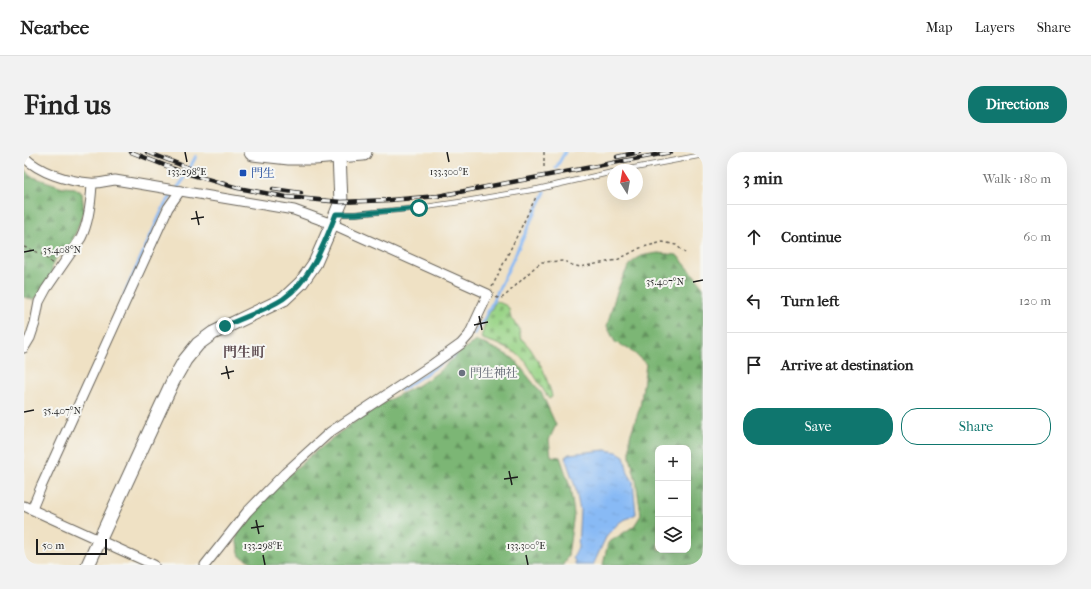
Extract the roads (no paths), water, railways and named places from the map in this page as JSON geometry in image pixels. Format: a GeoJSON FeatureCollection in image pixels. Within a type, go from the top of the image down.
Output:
{"type":"FeatureCollection","features":[{"type":"Feature","properties":{"kind":"highway"},"geometry":{"type":"LineString","coordinates":[[253,152],[289,156],[314,156],[363,152]]}},
{"type":"Feature","properties":{"kind":"street"},"geometry":{"type":"LineString","coordinates":[[88,565],[173,381],[185,360],[198,344],[213,333],[284,299],[300,283],[315,263],[340,207],[341,196],[339,153]]}},
{"type":"Feature","properties":{"kind":"street"},"geometry":{"type":"LineString","coordinates":[[24,157],[33,165],[53,174],[92,184],[115,180],[283,207],[334,219],[493,296],[469,335],[461,344],[330,432],[285,473],[247,512],[205,565]]}},
{"type":"Feature","properties":{"kind":"street"},"geometry":{"type":"LineString","coordinates":[[24,348],[30,338],[40,302],[46,289],[84,232],[92,184]]}},
{"type":"Feature","properties":{"kind":"street"},"geometry":{"type":"LineString","coordinates":[[154,565],[28,508],[44,480],[175,190]]}},
{"type":"Feature","properties":{"kind":"lane"},"geometry":{"type":"LineString","coordinates":[[643,166],[703,155]]}},
{"type":"Feature","properties":{"kind":"lane"},"geometry":{"type":"LineString","coordinates":[[334,219],[355,214],[419,208],[538,189],[607,173]]}},
{"type":"Feature","properties":{"kind":"water"},"geometry":{"type":"Polygon","coordinates":[[[605,450],[617,452],[624,456],[628,473],[633,481],[636,514],[620,522],[607,535],[593,565],[575,565],[573,558],[578,547],[580,510],[575,486],[565,457],[569,454],[605,450]]]}},
{"type":"Feature","properties":{"kind":"waterway"},"geometry":{"type":"LineString","coordinates":[[556,168],[565,152]]}},
{"type":"Feature","properties":{"kind":"waterway"},"geometry":{"type":"LineString","coordinates":[[124,295],[164,206],[184,179],[196,156]]}},
{"type":"Feature","properties":{"kind":"waterway"},"geometry":{"type":"LineString","coordinates":[[474,334],[484,320],[545,192]]}},
{"type":"Feature","properties":{"kind":"waterway"},"geometry":{"type":"LineString","coordinates":[[401,390],[455,354]]}},
{"type":"Feature","properties":{"kind":"railway"},"geometry":{"type":"LineString","coordinates":[[131,152],[179,171],[238,188],[286,197],[341,202],[438,196],[671,152]]}},
{"type":"Feature","properties":{"kind":"railway"},"geometry":{"type":"LineString","coordinates":[[147,152],[194,170]]}},
{"type":"Feature","properties":{"kind":"railway"},"geometry":{"type":"LineString","coordinates":[[617,157],[639,152]]}},
{"type":"Feature","properties":{"kind":"railway"},"geometry":{"type":"LineString","coordinates":[[273,189],[301,193]]}},
{"type":"Feature","properties":{"kind":"place","name":"門生"},"geometry":{"type":"Point","coordinates":[243,173]}},
{"type":"Feature","properties":{"kind":"place","name":"門生神社"},"geometry":{"type":"Point","coordinates":[462,373]}},
{"type":"Feature","properties":{"kind":"district","name":"門生町"},"geometry":{"type":"Point","coordinates":[244,352]}}]}
